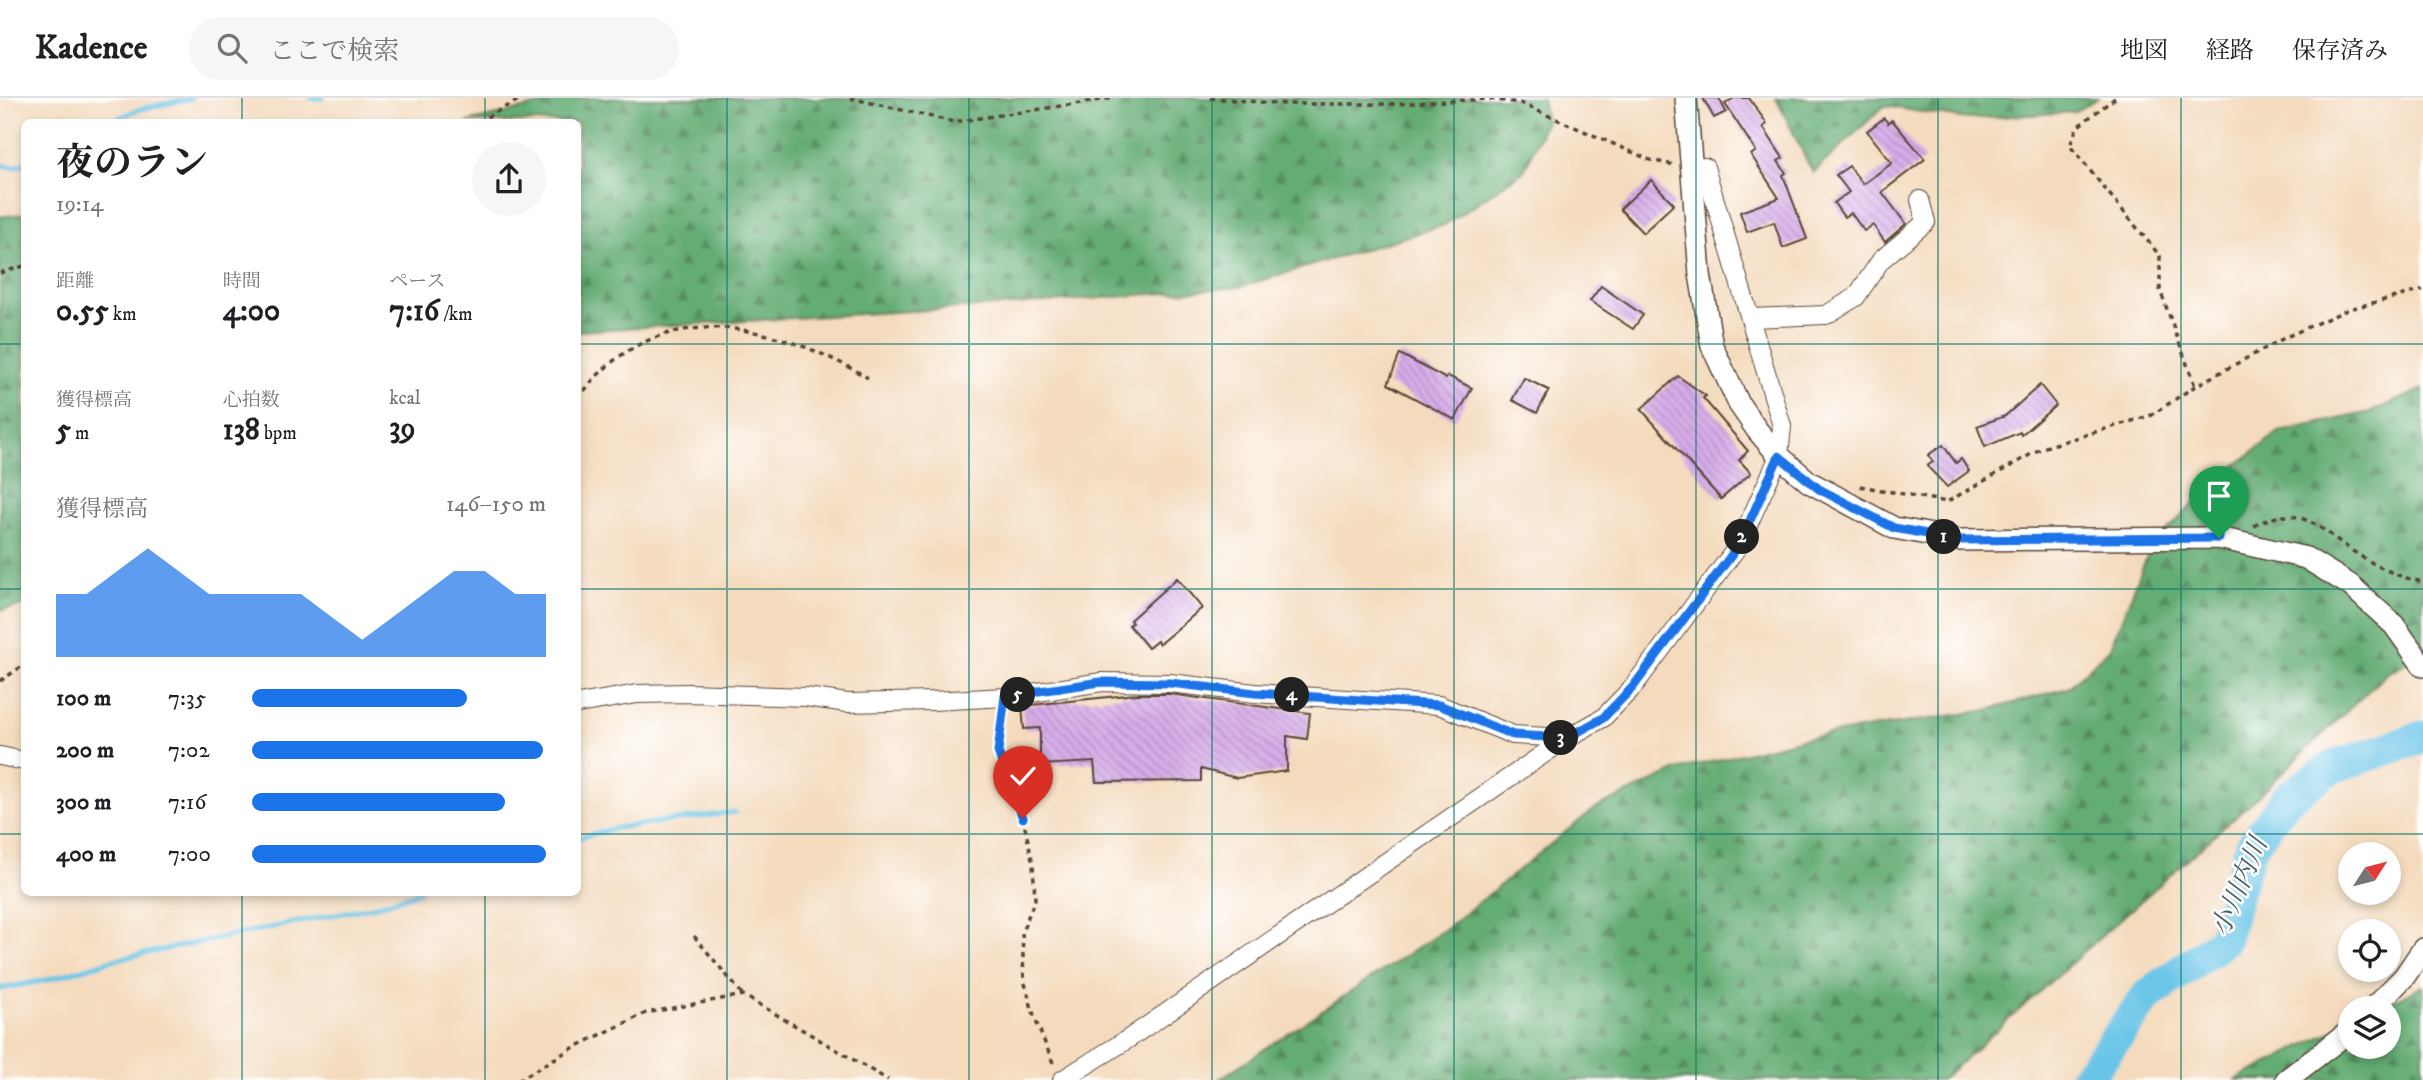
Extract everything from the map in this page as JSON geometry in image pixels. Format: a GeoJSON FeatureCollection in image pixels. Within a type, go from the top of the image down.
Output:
{"type":"FeatureCollection","features":[{"type":"Feature","properties":{"kind":"street"},"geometry":{"type":"LineString","coordinates":[[1686,98],[1700,274],[1712,346],[1740,404],[1779,456],[1809,482],[1894,528],[1960,540],[2219,538],[2306,558],[2350,585],[2394,625],[2423,666]]}},
{"type":"Feature","properties":{"kind":"street"},"geometry":{"type":"LineString","coordinates":[[1059,1075],[1128,1039],[1567,738],[1603,718],[1642,676],[1739,545],[1779,456],[1782,426],[1705,167],[1690,168]]}},
{"type":"Feature","properties":{"kind":"street"},"geometry":{"type":"LineString","coordinates":[[1752,318],[1826,316],[1856,297],[1881,260],[1926,222],[1920,200]]}},
{"type":"Feature","properties":{"kind":"street"},"geometry":{"type":"LineString","coordinates":[[581,703],[637,694],[806,697],[847,703],[1005,696],[1101,682],[1170,683],[1255,693],[1439,705],[1513,735],[1567,738]]}},
{"type":"Feature","properties":{"kind":"street"},"geometry":{"type":"LineString","coordinates":[[0,756],[21,760]]}},
{"type":"Feature","properties":{"kind":"street"},"geometry":{"type":"LineString","coordinates":[[2385,996],[2404,976],[2423,949]]}},
{"type":"Feature","properties":{"kind":"street"},"geometry":{"type":"LineString","coordinates":[[2286,1080],[2338,1040]]}},
{"type":"Feature","properties":{"kind":"path"},"geometry":{"type":"LineString","coordinates":[[484,119],[522,98]]}},
{"type":"Feature","properties":{"kind":"path"},"geometry":{"type":"LineString","coordinates":[[850,98],[954,122],[1114,98]]}},
{"type":"Feature","properties":{"kind":"path"},"geometry":{"type":"LineString","coordinates":[[1210,98],[1285,104],[1394,104],[1488,99],[1520,103],[1650,160],[1690,168]]}},
{"type":"Feature","properties":{"kind":"path"},"geometry":{"type":"LineString","coordinates":[[2115,98],[2077,127],[2070,146],[2160,256],[2160,290],[2195,386]]}},
{"type":"Feature","properties":{"kind":"path"},"geometry":{"type":"LineString","coordinates":[[0,272],[21,267]]}},
{"type":"Feature","properties":{"kind":"path"},"geometry":{"type":"LineString","coordinates":[[1838,500],[1850,485],[1947,502],[2042,448],[2152,415],[2195,386],[2286,337],[2348,309],[2423,290]]}},
{"type":"Feature","properties":{"kind":"path"},"geometry":{"type":"LineString","coordinates":[[581,395],[601,370],[642,342],[677,329],[730,326],[780,337],[831,355],[868,377]]}},
{"type":"Feature","properties":{"kind":"path"},"geometry":{"type":"LineString","coordinates":[[2249,529],[2271,516],[2292,516],[2313,521],[2385,571],[2423,582]]}},
{"type":"Feature","properties":{"kind":"path"},"geometry":{"type":"LineString","coordinates":[[0,681],[21,667]]}},
{"type":"Feature","properties":{"kind":"path"},"geometry":{"type":"LineString","coordinates":[[1005,696],[998,752],[1023,818],[1033,864],[1035,899],[1022,932],[1024,980],[1035,1019],[1059,1075]]}},
{"type":"Feature","properties":{"kind":"path"},"geometry":{"type":"LineString","coordinates":[[694,936],[743,995],[888,1080]]}},
{"type":"Feature","properties":{"kind":"path"},"geometry":{"type":"LineString","coordinates":[[518,1080],[573,1048],[646,1013],[743,995]]}},
{"type":"Feature","properties":{"kind":"green space"},"geometry":{"type":"Polygon","coordinates":[[[569,98],[1542,98],[1546,121],[1524,171],[1444,225],[1240,287],[1012,305],[581,331],[581,119],[480,119],[569,98]]]}},
{"type":"Feature","properties":{"kind":"green space"},"geometry":{"type":"Polygon","coordinates":[[[1776,98],[2098,98],[2074,112],[1967,119],[1884,106],[1813,173],[1776,98]]]}},
{"type":"Feature","properties":{"kind":"green space"},"geometry":{"type":"Polygon","coordinates":[[[21,214],[21,606],[0,610],[0,217],[21,214]]]}},
{"type":"Feature","properties":{"kind":"green space"},"geometry":{"type":"Polygon","coordinates":[[[2423,389],[2423,654],[2387,673],[2258,796],[1941,1080],[1218,1080],[1447,928],[1594,809],[1677,770],[1806,738],[1988,710],[2068,688],[2110,648],[2150,549],[2211,485],[2279,432],[2371,412],[2423,389]]]}},
{"type":"Feature","properties":{"kind":"green space"},"geometry":{"type":"Polygon","coordinates":[[[2423,986],[2423,1080],[2235,1080],[2338,1028],[2338,1059],[2401,1059],[2401,997],[2423,986]]]}},
{"type":"Feature","properties":{"kind":"building"},"geometry":{"type":"Polygon","coordinates":[[[1703,98],[1719,98],[1726,112],[1714,118],[1703,98]]]}},
{"type":"Feature","properties":{"kind":"building"},"geometry":{"type":"Polygon","coordinates":[[[1734,98],[1749,98],[1767,124],[1763,127],[1783,158],[1778,161],[1786,173],[1783,175],[1807,239],[1783,248],[1774,222],[1747,232],[1740,212],[1779,198],[1751,155],[1756,151],[1725,104],[1734,98]]]}},
{"type":"Feature","properties":{"kind":"building"},"geometry":{"type":"Polygon","coordinates":[[[1884,118],[1888,123],[1892,120],[1925,159],[1882,192],[1906,224],[1885,242],[1873,225],[1864,231],[1851,213],[1844,217],[1834,203],[1849,192],[1836,175],[1849,166],[1863,184],[1892,163],[1867,131],[1884,118]]]}},
{"type":"Feature","properties":{"kind":"building"},"geometry":{"type":"Polygon","coordinates":[[[1651,180],[1674,204],[1643,233],[1620,209],[1651,180]]]}},
{"type":"Feature","properties":{"kind":"building"},"geometry":{"type":"Polygon","coordinates":[[[1601,286],[1643,315],[1633,329],[1590,301],[1601,286]]]}},
{"type":"Feature","properties":{"kind":"building"},"geometry":{"type":"Polygon","coordinates":[[[1400,354],[1446,379],[1448,376],[1472,388],[1455,420],[1388,384],[1400,354]]]}},
{"type":"Feature","properties":{"kind":"building"},"geometry":{"type":"Polygon","coordinates":[[[1678,376],[1706,396],[1703,398],[1748,451],[1739,460],[1751,473],[1721,499],[1641,409],[1678,376]]]}},
{"type":"Feature","properties":{"kind":"building"},"geometry":{"type":"Polygon","coordinates":[[[1524,378],[1549,390],[1537,413],[1512,400],[1524,378]]]}},
{"type":"Feature","properties":{"kind":"building"},"geometry":{"type":"Polygon","coordinates":[[[2040,385],[2056,405],[2021,435],[2020,432],[1985,447],[1977,426],[2005,416],[2040,385]]]}},
{"type":"Feature","properties":{"kind":"building"},"geometry":{"type":"Polygon","coordinates":[[[1943,445],[1956,463],[1961,459],[1969,471],[1947,487],[1927,466],[1933,462],[1928,455],[1943,445]]]}},
{"type":"Feature","properties":{"kind":"building"},"geometry":{"type":"Polygon","coordinates":[[[1177,578],[1202,608],[1159,644],[1157,641],[1148,648],[1129,625],[1132,623],[1130,620],[1177,578]]]}},
{"type":"Feature","properties":{"kind":"building"},"geometry":{"type":"Polygon","coordinates":[[[1137,694],[1169,694],[1310,713],[1307,739],[1287,736],[1287,771],[1237,778],[1201,769],[1201,781],[1096,782],[1094,762],[1040,765],[1040,728],[1024,729],[1022,706],[1137,694]]]}},
{"type":"Feature","properties":{"kind":"waterway"},"geometry":{"type":"LineString","coordinates":[[117,119],[137,110],[192,98]]}},
{"type":"Feature","properties":{"kind":"waterway"},"geometry":{"type":"LineString","coordinates":[[311,98],[323,98]]}},
{"type":"Feature","properties":{"kind":"waterway"},"geometry":{"type":"LineString","coordinates":[[0,165],[21,165]]}},
{"type":"Feature","properties":{"kind":"waterway","name":"小川内川"},"geometry":{"type":"LineString","coordinates":[[2085,1080],[2148,995],[2223,941],[2250,848],[2287,798],[2333,767],[2423,737]]}},
{"type":"Feature","properties":{"kind":"waterway"},"geometry":{"type":"LineString","coordinates":[[581,837],[616,828],[735,812]]}},
{"type":"Feature","properties":{"kind":"waterway"},"geometry":{"type":"LineString","coordinates":[[0,989],[46,980],[113,960],[376,906],[407,896]]}},
{"type":"Feature","properties":{"kind":"route"},"geometry":{"type":"LineString","coordinates":[[1023,818],[998,752],[1005,696],[1101,682],[1170,683],[1255,693],[1439,705],[1513,735],[1567,738],[1603,718],[1633,687],[1739,545],[1779,456],[1819,489],[1894,528],[1960,540],[2219,538]]}}]}
